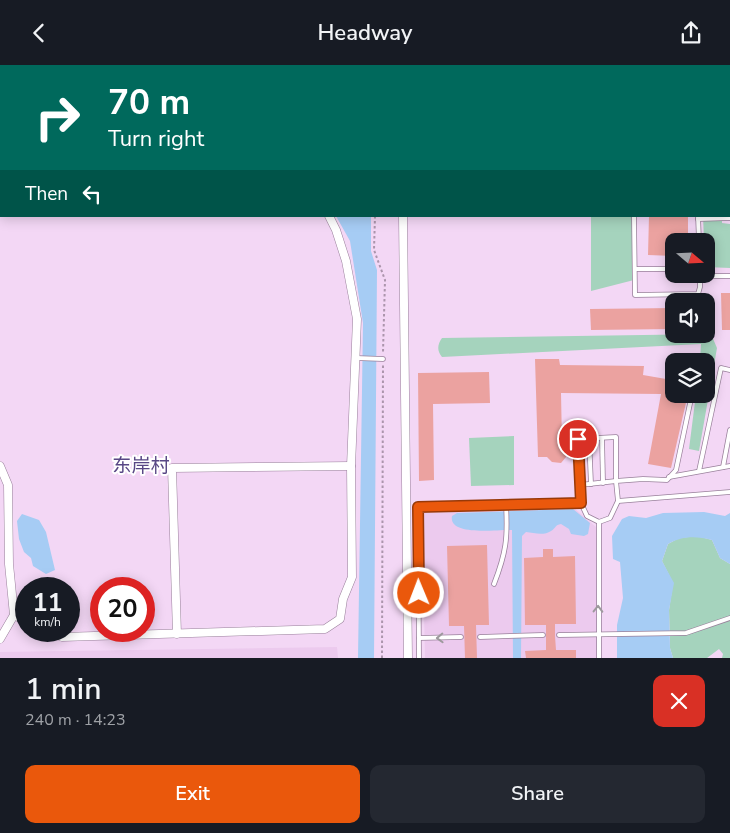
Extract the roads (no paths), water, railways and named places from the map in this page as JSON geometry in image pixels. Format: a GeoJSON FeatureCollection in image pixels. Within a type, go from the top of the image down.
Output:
{"type":"FeatureCollection","features":[{"type":"Feature","properties":{"kind":"street"},"geometry":{"type":"LineString","coordinates":[[80,637],[325,629],[340,619],[343,599],[352,577],[351,466],[358,319],[346,261],[336,230],[330,217]]}},
{"type":"Feature","properties":{"kind":"street"},"geometry":{"type":"LineString","coordinates":[[402,217],[408,658]]}},
{"type":"Feature","properties":{"kind":"street"},"geometry":{"type":"LineString","coordinates":[[0,466],[8,485],[9,564],[14,615],[0,639]]}},
{"type":"Feature","properties":{"kind":"street"},"geometry":{"type":"LineString","coordinates":[[177,634],[172,469],[351,466]]}},
{"type":"Feature","properties":{"kind":"lane"},"geometry":{"type":"LineString","coordinates":[[634,217],[635,295],[698,294],[700,283]]}},
{"type":"Feature","properties":{"kind":"lane"},"geometry":{"type":"LineString","coordinates":[[699,233],[698,217],[730,218]]}},
{"type":"Feature","properties":{"kind":"lane"},"geometry":{"type":"LineString","coordinates":[[635,269],[665,269]]}},
{"type":"Feature","properties":{"kind":"lane"},"geometry":{"type":"LineString","coordinates":[[715,276],[730,276]]}},
{"type":"Feature","properties":{"kind":"lane"},"geometry":{"type":"LineString","coordinates":[[356,358],[383,359]]}},
{"type":"Feature","properties":{"kind":"lane"},"geometry":{"type":"LineString","coordinates":[[699,471],[720,368],[730,370]]}},
{"type":"Feature","properties":{"kind":"lane"},"geometry":{"type":"LineString","coordinates":[[580,485],[644,479],[667,480],[676,470],[690,403]]}},
{"type":"Feature","properties":{"kind":"lane"},"geometry":{"type":"LineString","coordinates":[[723,467],[730,430]]}},
{"type":"Feature","properties":{"kind":"lane"},"geometry":{"type":"LineString","coordinates":[[616,437],[618,501],[610,518],[599,522],[587,516],[581,503],[578,439],[602,438],[616,437]]}},
{"type":"Feature","properties":{"kind":"lane"},"geometry":{"type":"LineString","coordinates":[[589,438],[591,485]]}},
{"type":"Feature","properties":{"kind":"lane"},"geometry":{"type":"LineString","coordinates":[[602,438],[604,483]]}},
{"type":"Feature","properties":{"kind":"lane"},"geometry":{"type":"LineString","coordinates":[[670,477],[730,467]]}},
{"type":"Feature","properties":{"kind":"lane"},"geometry":{"type":"LineString","coordinates":[[618,501],[730,493]]}},
{"type":"Feature","properties":{"kind":"lane"},"geometry":{"type":"LineString","coordinates":[[419,658],[418,507],[506,507],[581,503]]}},
{"type":"Feature","properties":{"kind":"lane"},"geometry":{"type":"LineString","coordinates":[[494,584],[506,548],[508,531],[506,507]]}},
{"type":"Feature","properties":{"kind":"lane"},"geometry":{"type":"LineString","coordinates":[[599,522],[599,658]]}},
{"type":"Feature","properties":{"kind":"lane"},"geometry":{"type":"LineString","coordinates":[[559,635],[686,633],[730,618]]}},
{"type":"Feature","properties":{"kind":"lane"},"geometry":{"type":"LineString","coordinates":[[480,637],[543,635]]}},
{"type":"Feature","properties":{"kind":"lane"},"geometry":{"type":"LineString","coordinates":[[419,638],[461,637]]}},
{"type":"Feature","properties":{"kind":"water"},"geometry":{"type":"Polygon","coordinates":[[[337,217],[371,217],[371,251],[377,270],[374,658],[358,658],[363,323],[350,241],[337,217]]]}},
{"type":"Feature","properties":{"kind":"water"},"geometry":{"type":"Polygon","coordinates":[[[573,509],[590,523],[588,534],[584,536],[571,534],[569,529],[561,524],[548,533],[526,532],[522,536],[521,658],[513,658],[512,530],[475,531],[466,529],[458,527],[453,523],[452,516],[457,513],[573,509]]]}},
{"type":"Feature","properties":{"kind":"water"},"geometry":{"type":"Polygon","coordinates":[[[704,512],[725,516],[730,513],[730,564],[720,558],[712,540],[689,537],[668,544],[662,561],[674,583],[669,610],[670,648],[673,658],[617,658],[617,625],[623,598],[620,562],[613,559],[612,536],[622,519],[629,516],[646,518],[663,513],[704,512]]]}},
{"type":"Feature","properties":{"kind":"water"},"geometry":{"type":"Polygon","coordinates":[[[22,514],[39,520],[46,532],[55,570],[46,574],[33,566],[31,558],[24,552],[19,539],[17,521],[22,514]]]}},
{"type":"Feature","properties":{"kind":"district","name":"东岸村"},"geometry":{"type":"Point","coordinates":[141,465]}}]}
